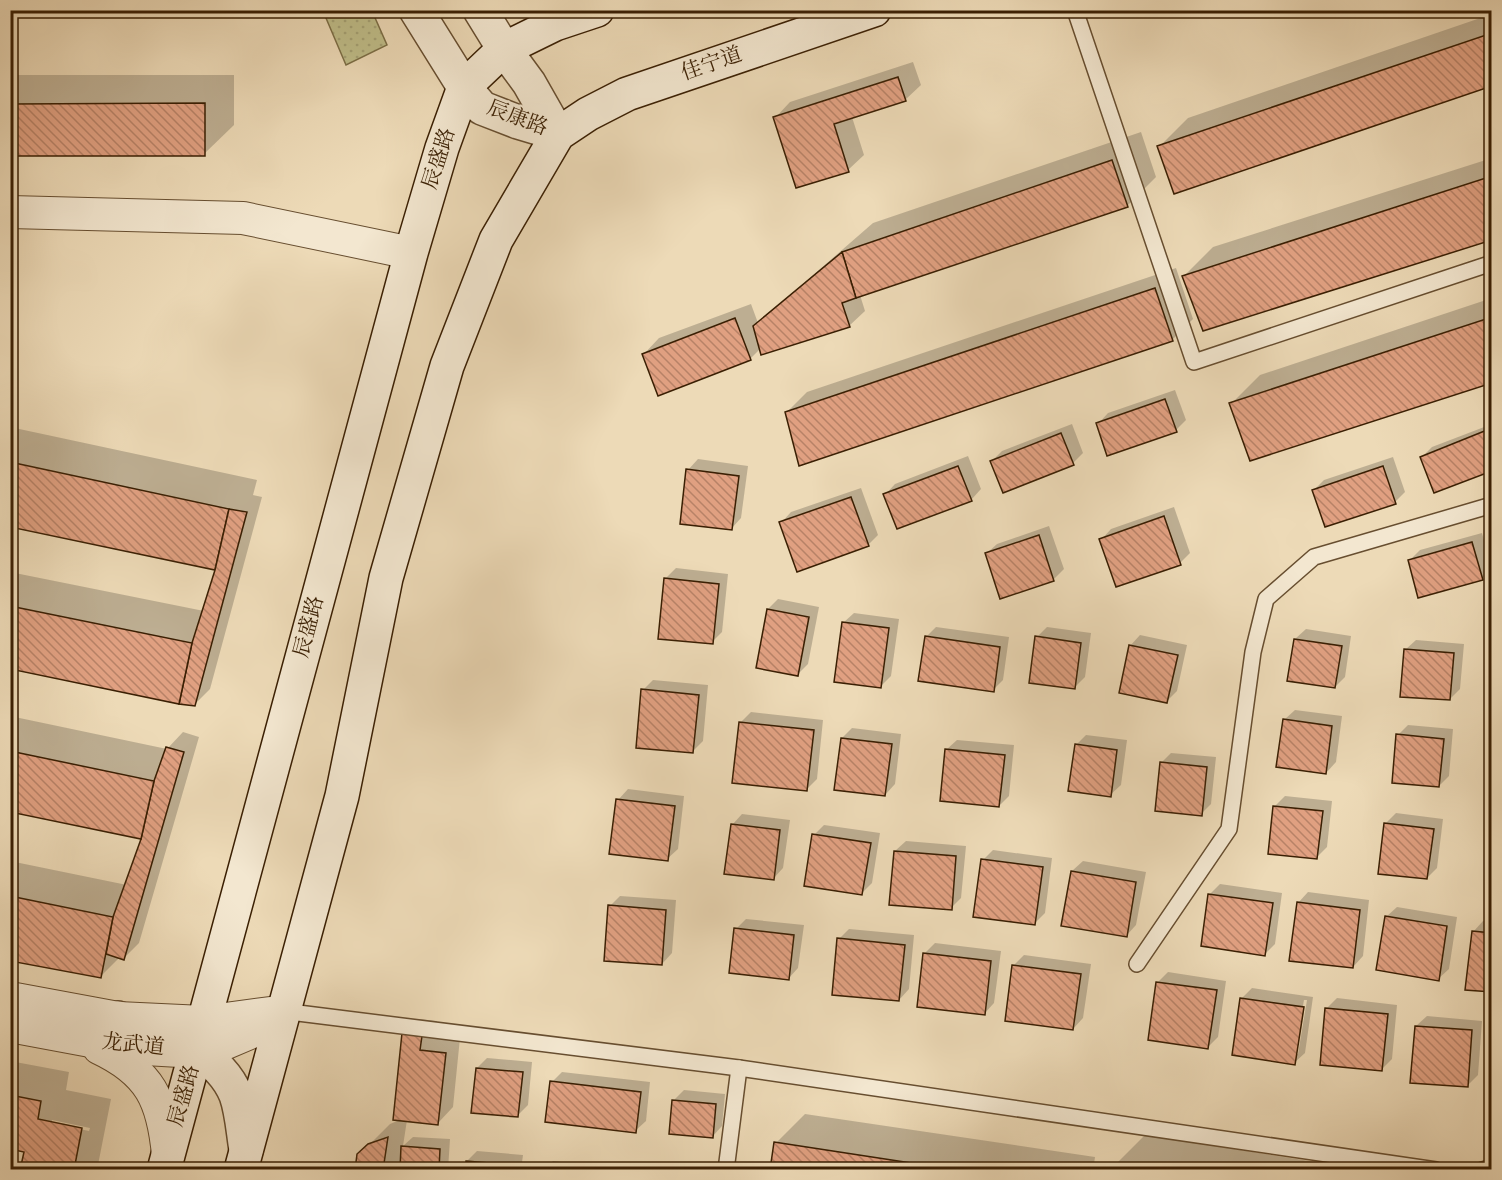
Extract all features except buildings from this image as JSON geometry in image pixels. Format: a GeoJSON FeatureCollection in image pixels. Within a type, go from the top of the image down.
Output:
{"type":"FeatureCollection","features":[{"type":"Feature","properties":{"kind":"main road","name":"辰康路"},"geometry":{"type":"LineString","coordinates":[[416,10],[464,87],[482,108],[558,134]]}},
{"type":"Feature","properties":{"kind":"main road","name":"辰康路"},"geometry":{"type":"LineString","coordinates":[[480,10],[504,49],[529,83],[558,134]]}},
{"type":"Feature","properties":{"kind":"main road"},"geometry":{"type":"LineString","coordinates":[[464,87],[504,49],[555,24],[597,10]]}},
{"type":"Feature","properties":{"kind":"main road","name":"佳宁道"},"geometry":{"type":"LineString","coordinates":[[558,134],[588,114],[627,94],[874,10]]}},
{"type":"Feature","properties":{"kind":"main road","name":"辰盛路"},"geometry":{"type":"LineString","coordinates":[[166,1163],[411,253],[442,148],[464,87]]}},
{"type":"Feature","properties":{"kind":"main road"},"geometry":{"type":"LineString","coordinates":[[243,1160],[342,796],[386,578],[447,366],[496,240],[558,134]]}},
{"type":"Feature","properties":{"kind":"main road"},"geometry":{"type":"LineString","coordinates":[[118,1017],[172,1038],[200,1037],[212,1061],[224,1074],[236,1095],[243,1160]]}},
{"type":"Feature","properties":{"kind":"street"},"geometry":{"type":"LineString","coordinates":[[10,212],[243,218],[411,253]]}},
{"type":"Feature","properties":{"kind":"street"},"geometry":{"type":"LineString","coordinates":[[10,998],[118,1017]]}},
{"type":"Feature","properties":{"kind":"street","name":"龙武道"},"geometry":{"type":"LineString","coordinates":[[10,1026],[128,1048],[200,1037],[226,1043],[266,1026],[282,1011]]}},
{"type":"Feature","properties":{"kind":"street"},"geometry":{"type":"LineString","coordinates":[[84,1041],[113,1054],[143,1077],[161,1110],[165,1126],[166,1163]]}},
{"type":"Feature","properties":{"kind":"lane"},"geometry":{"type":"LineString","coordinates":[[1075,10],[1194,362],[1491,263]]}},
{"type":"Feature","properties":{"kind":"lane"},"geometry":{"type":"LineString","coordinates":[[1137,964],[1229,829],[1253,652],[1266,599],[1314,557],[1491,505]]}},
{"type":"Feature","properties":{"kind":"lane"},"geometry":{"type":"LineString","coordinates":[[282,1011],[739,1068],[1111,1120],[1436,1170]]}},
{"type":"Feature","properties":{"kind":"lane"},"geometry":{"type":"LineString","coordinates":[[726,1170],[739,1068]]}},
{"type":"Feature","properties":{"kind":"lane"},"geometry":{"type":"LineString","coordinates":[[1482,1170],[1491,1167]]}},
{"type":"Feature","properties":{"kind":"shaded area"},"geometry":{"type":"Polygon","coordinates":[[[323,11],[372,11],[387,45],[346,65],[323,11]]]}}]}
